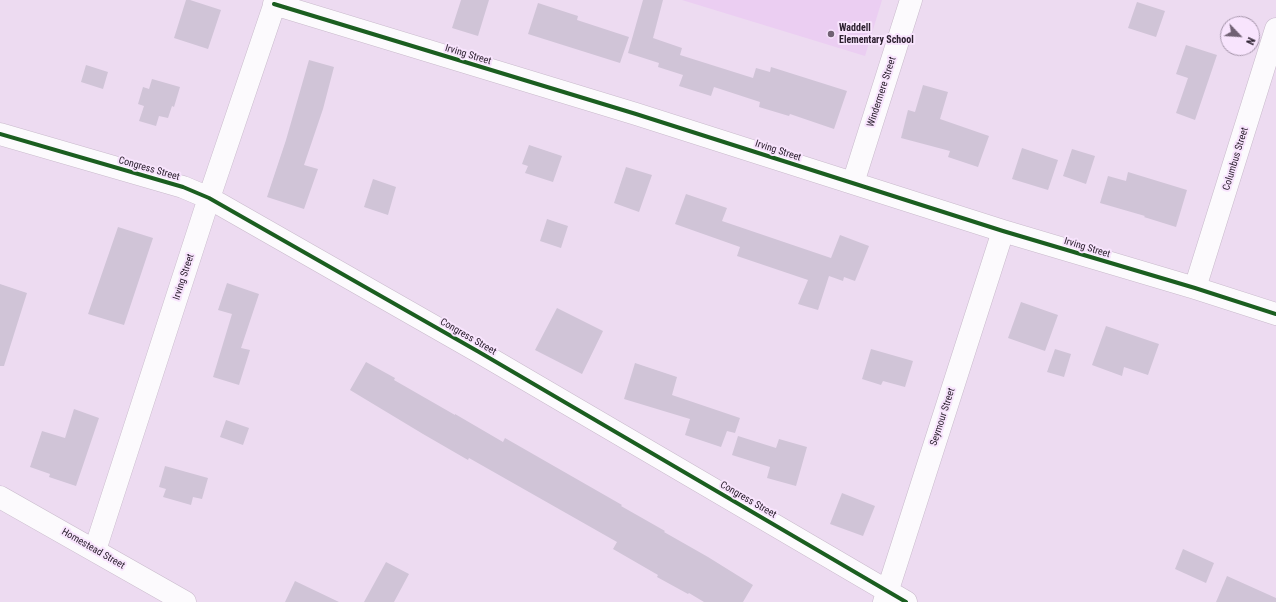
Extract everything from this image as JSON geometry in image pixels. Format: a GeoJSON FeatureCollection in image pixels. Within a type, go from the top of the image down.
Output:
{"type":"FeatureCollection","features":[{"type":"Feature","properties":{"kind":"street","name":"Windermere Street"},"geometry":{"type":"LineString","coordinates":[[853,183],[911,0]]}},
{"type":"Feature","properties":{"kind":"street","name":"Irving Street"},"geometry":{"type":"LineString","coordinates":[[95,550],[209,198],[275,2],[636,114],[1003,231],[1195,288],[1276,314]]}},
{"type":"Feature","properties":{"kind":"street","name":"Columbus Street"},"geometry":{"type":"LineString","coordinates":[[1195,288],[1276,29]]}},
{"type":"Feature","properties":{"kind":"street","name":"Congress Street"},"geometry":{"type":"LineString","coordinates":[[0,134],[183,187],[209,198],[479,352],[886,596],[906,602]]}},
{"type":"Feature","properties":{"kind":"street","name":"Seymour Street"},"geometry":{"type":"LineString","coordinates":[[886,596],[1003,231]]}},
{"type":"Feature","properties":{"kind":"street","name":"Homestead Street"},"geometry":{"type":"LineString","coordinates":[[0,497],[185,602]]}},
{"type":"Feature","properties":{"kind":"shaded area","name":"Waddell Elementary School"},"geometry":{"type":"Polygon","coordinates":[[[682,0],[882,0],[865,56],[682,0]]]}},
{"type":"Feature","properties":{"kind":"building"},"geometry":{"type":"Polygon","coordinates":[[[186,0],[221,10],[208,49],[174,38],[186,0]]]}},
{"type":"Feature","properties":{"kind":"building"},"geometry":{"type":"Polygon","coordinates":[[[461,0],[489,0],[478,36],[452,28],[461,0]]]}},
{"type":"Feature","properties":{"kind":"building"},"geometry":{"type":"Polygon","coordinates":[[[643,0],[663,0],[653,38],[682,48],[680,55],[753,78],[756,68],[770,72],[771,67],[847,91],[834,129],[790,114],[789,116],[759,107],[760,102],[714,87],[711,96],[679,86],[683,75],[658,67],[659,63],[628,53],[643,0]]]}},
{"type":"Feature","properties":{"kind":"building"},"geometry":{"type":"Polygon","coordinates":[[[1137,2],[1165,11],[1156,37],[1128,28],[1137,2]]]}},
{"type":"Feature","properties":{"kind":"building"},"geometry":{"type":"Polygon","coordinates":[[[538,3],[578,16],[577,20],[629,37],[620,63],[528,34],[538,3]]]}},
{"type":"Feature","properties":{"kind":"building"},"geometry":{"type":"Polygon","coordinates":[[[1186,45],[1217,55],[1195,120],[1176,113],[1188,78],[1176,74],[1186,45]]]}},
{"type":"Feature","properties":{"kind":"building"},"geometry":{"type":"Polygon","coordinates":[[[309,60],[334,67],[323,109],[304,165],[318,169],[304,209],[267,197],[286,140],[309,60]]]}},
{"type":"Feature","properties":{"kind":"building"},"geometry":{"type":"Polygon","coordinates":[[[86,65],[108,72],[103,89],[81,82],[86,65]]]}},
{"type":"Feature","properties":{"kind":"building"},"geometry":{"type":"Polygon","coordinates":[[[152,79],[180,87],[174,107],[172,106],[168,118],[159,116],[156,126],[139,121],[144,106],[138,104],[143,87],[149,89],[152,79]]]}},
{"type":"Feature","properties":{"kind":"building"},"geometry":{"type":"Polygon","coordinates":[[[923,85],[948,92],[940,119],[989,136],[978,167],[948,157],[950,151],[901,138],[908,110],[915,112],[923,85]]]}},
{"type":"Feature","properties":{"kind":"building"},"geometry":{"type":"Polygon","coordinates":[[[529,145],[562,156],[553,182],[525,173],[528,166],[522,164],[529,145]]]}},
{"type":"Feature","properties":{"kind":"building"},"geometry":{"type":"Polygon","coordinates":[[[1022,148],[1058,160],[1048,190],[1012,179],[1022,148]]]}},
{"type":"Feature","properties":{"kind":"building"},"geometry":{"type":"Polygon","coordinates":[[[1072,149],[1095,156],[1086,184],[1063,176],[1072,149]]]}},
{"type":"Feature","properties":{"kind":"building"},"geometry":{"type":"Polygon","coordinates":[[[626,167],[652,175],[639,212],[614,203],[626,167]]]}},
{"type":"Feature","properties":{"kind":"building"},"geometry":{"type":"Polygon","coordinates":[[[1128,172],[1187,190],[1176,227],[1100,203],[1108,176],[1126,181],[1128,172]]]}},
{"type":"Feature","properties":{"kind":"building"},"geometry":{"type":"Polygon","coordinates":[[[373,179],[396,187],[388,215],[364,207],[373,179]]]}},
{"type":"Feature","properties":{"kind":"building"},"geometry":{"type":"Polygon","coordinates":[[[686,194],[727,208],[722,221],[831,258],[840,235],[869,246],[855,281],[844,277],[843,281],[829,276],[818,310],[798,304],[808,280],[737,256],[740,247],[675,224],[686,194]]]}},
{"type":"Feature","properties":{"kind":"building"},"geometry":{"type":"Polygon","coordinates":[[[547,219],[568,226],[561,248],[540,241],[547,219]]]}},
{"type":"Feature","properties":{"kind":"building"},"geometry":{"type":"Polygon","coordinates":[[[118,227],[153,238],[124,325],[88,314],[118,227]]]}},
{"type":"Feature","properties":{"kind":"building"},"geometry":{"type":"Polygon","coordinates":[[[227,283],[259,294],[241,348],[250,350],[239,385],[213,377],[232,314],[218,310],[227,283]]]}},
{"type":"Feature","properties":{"kind":"building"},"geometry":{"type":"Polygon","coordinates":[[[0,284],[27,293],[4,366],[0,366],[0,284]]]}},
{"type":"Feature","properties":{"kind":"building"},"geometry":{"type":"Polygon","coordinates":[[[1021,302],[1058,315],[1045,351],[1008,338],[1021,302]]]}},
{"type":"Feature","properties":{"kind":"building"},"geometry":{"type":"Polygon","coordinates":[[[557,308],[603,331],[582,374],[535,350],[557,308]]]}},
{"type":"Feature","properties":{"kind":"building"},"geometry":{"type":"Polygon","coordinates":[[[1106,326],[1159,344],[1148,375],[1124,367],[1122,376],[1092,365],[1106,326]]]}},
{"type":"Feature","properties":{"kind":"building"},"geometry":{"type":"Polygon","coordinates":[[[871,349],[913,361],[905,387],[883,381],[881,385],[862,379],[871,349]]]}},
{"type":"Feature","properties":{"kind":"building"},"geometry":{"type":"Polygon","coordinates":[[[1055,349],[1071,354],[1064,377],[1047,372],[1055,349]]]}},
{"type":"Feature","properties":{"kind":"building"},"geometry":{"type":"Polygon","coordinates":[[[366,362],[395,378],[394,380],[503,442],[505,438],[622,505],[621,506],[753,585],[743,602],[704,602],[689,593],[688,594],[657,577],[658,575],[613,549],[617,542],[469,458],[468,460],[350,390],[366,362]]]}},
{"type":"Feature","properties":{"kind":"building"},"geometry":{"type":"Polygon","coordinates":[[[635,363],[677,377],[672,395],[740,418],[735,433],[727,431],[721,447],[685,435],[690,419],[624,399],[635,363]]]}},
{"type":"Feature","properties":{"kind":"building"},"geometry":{"type":"Polygon","coordinates":[[[74,409],[99,418],[76,486],[49,477],[50,474],[30,467],[42,431],[65,438],[74,409]]]}},
{"type":"Feature","properties":{"kind":"building"},"geometry":{"type":"Polygon","coordinates":[[[226,420],[249,428],[243,445],[220,437],[226,420]]]}},
{"type":"Feature","properties":{"kind":"building"},"geometry":{"type":"Polygon","coordinates":[[[738,436],[776,448],[779,439],[807,447],[796,486],[767,478],[770,467],[732,455],[738,436]]]}},
{"type":"Feature","properties":{"kind":"building"},"geometry":{"type":"Polygon","coordinates":[[[165,466],[208,478],[202,499],[193,497],[191,505],[163,497],[166,489],[159,487],[165,466]]]}},
{"type":"Feature","properties":{"kind":"building"},"geometry":{"type":"Polygon","coordinates":[[[842,493],[875,506],[863,536],[830,524],[842,493]]]}},
{"type":"Feature","properties":{"kind":"building"},"geometry":{"type":"Polygon","coordinates":[[[1183,549],[1214,563],[1206,583],[1175,569],[1183,549]]]}},
{"type":"Feature","properties":{"kind":"building"},"geometry":{"type":"Polygon","coordinates":[[[386,562],[409,574],[394,602],[364,602],[386,562]]]}},
{"type":"Feature","properties":{"kind":"building"},"geometry":{"type":"Polygon","coordinates":[[[1227,576],[1276,598],[1276,602],[1216,602],[1227,576]]]}},
{"type":"Feature","properties":{"kind":"building"},"geometry":{"type":"Polygon","coordinates":[[[295,581],[339,602],[285,602],[295,581]]]}},
{"type":"Feature","properties":{"kind":"cycle path"},"geometry":{"type":"LineString","coordinates":[[274,4],[636,114],[1003,231],[1195,288],[1276,314]]}},
{"type":"Feature","properties":{"kind":"cycle path"},"geometry":{"type":"LineString","coordinates":[[0,134],[183,187],[209,198],[479,352],[906,602]]}},
{"type":"Feature","properties":{"kind":"place","name":"Waddell Elementary School"},"geometry":{"type":"Point","coordinates":[831,34]}}]}
